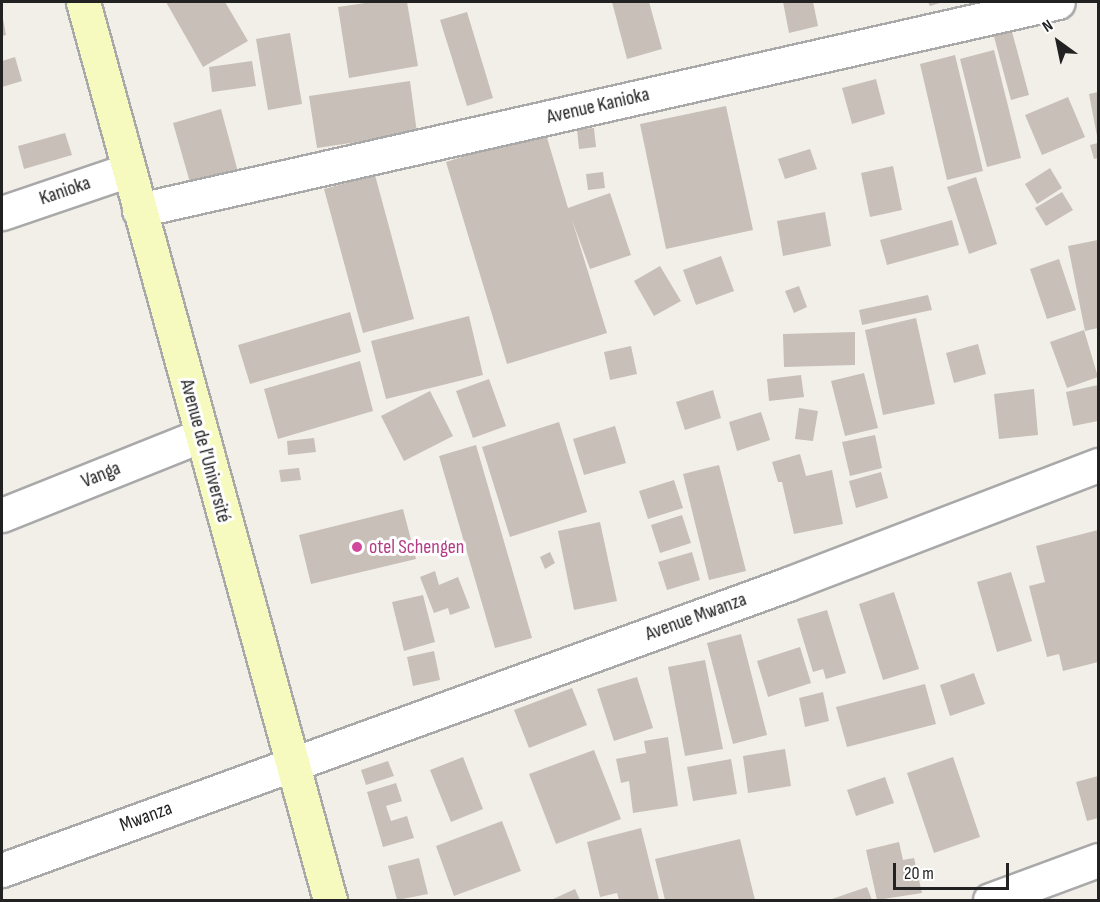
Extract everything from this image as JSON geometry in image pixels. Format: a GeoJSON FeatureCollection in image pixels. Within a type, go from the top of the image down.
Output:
{"type":"FeatureCollection","features":[{"type":"Feature","properties":{"kind":"main road","name":"Avenue de l’Université"},"geometry":{"type":"LineString","coordinates":[[83,2],[200,436],[330,900]]}},
{"type":"Feature","properties":{"kind":"street","name":"Avenue Kanioka"},"geometry":{"type":"LineString","coordinates":[[139,210],[1058,2]]}},
{"type":"Feature","properties":{"kind":"street","name":"Kanioka"},"geometry":{"type":"LineString","coordinates":[[2,213],[128,170]]}},
{"type":"Feature","properties":{"kind":"street","name":"Vanga"},"geometry":{"type":"LineString","coordinates":[[2,515],[200,436]]}},
{"type":"Feature","properties":{"kind":"street","name":"Avenue Mwanza"},"geometry":{"type":"LineString","coordinates":[[291,764],[788,584],[1098,465]]}},
{"type":"Feature","properties":{"kind":"street","name":"Mwanza"},"geometry":{"type":"LineString","coordinates":[[2,870],[291,764]]}},
{"type":"Feature","properties":{"kind":"street"},"geometry":{"type":"LineString","coordinates":[[990,900],[1098,860]]}},
{"type":"Feature","properties":{"kind":"building"},"geometry":{"type":"Polygon","coordinates":[[[166,2],[225,2],[248,41],[203,67],[166,2]]]}},
{"type":"Feature","properties":{"kind":"building"},"geometry":{"type":"Polygon","coordinates":[[[372,2],[407,2],[418,66],[349,78],[338,7],[372,2]]]}},
{"type":"Feature","properties":{"kind":"building"},"geometry":{"type":"Polygon","coordinates":[[[612,2],[649,2],[662,49],[627,59],[612,2]]]}},
{"type":"Feature","properties":{"kind":"building"},"geometry":{"type":"Polygon","coordinates":[[[783,2],[813,2],[818,26],[789,33],[783,2]]]}},
{"type":"Feature","properties":{"kind":"building"},"geometry":{"type":"Polygon","coordinates":[[[928,2],[943,2],[930,6],[928,2]]]}},
{"type":"Feature","properties":{"kind":"building"},"geometry":{"type":"Polygon","coordinates":[[[467,12],[493,98],[467,106],[440,20],[467,12]]]}},
{"type":"Feature","properties":{"kind":"building"},"geometry":{"type":"Polygon","coordinates":[[[2,13],[6,35],[2,36],[2,13]]]}},
{"type":"Feature","properties":{"kind":"building"},"geometry":{"type":"Polygon","coordinates":[[[1011,28],[1029,95],[1011,100],[993,33],[1011,28]]]}},
{"type":"Feature","properties":{"kind":"building"},"geometry":{"type":"Polygon","coordinates":[[[290,33],[302,104],[268,110],[256,39],[290,33]]]}},
{"type":"Feature","properties":{"kind":"building"},"geometry":{"type":"Polygon","coordinates":[[[994,50],[1021,158],[987,167],[960,59],[994,50]]]}},
{"type":"Feature","properties":{"kind":"building"},"geometry":{"type":"Polygon","coordinates":[[[955,55],[983,171],[947,180],[920,64],[955,55]]]}},
{"type":"Feature","properties":{"kind":"building"},"geometry":{"type":"Polygon","coordinates":[[[15,57],[22,81],[2,87],[2,61],[15,57]]]}},
{"type":"Feature","properties":{"kind":"building"},"geometry":{"type":"Polygon","coordinates":[[[252,61],[256,86],[212,92],[209,67],[252,61]]]}},
{"type":"Feature","properties":{"kind":"building"},"geometry":{"type":"Polygon","coordinates":[[[876,79],[885,114],[852,124],[842,88],[876,79]]]}},
{"type":"Feature","properties":{"kind":"building"},"geometry":{"type":"Polygon","coordinates":[[[410,81],[417,133],[317,148],[309,96],[410,81]]]}},
{"type":"Feature","properties":{"kind":"building"},"geometry":{"type":"Polygon","coordinates":[[[1098,92],[1098,135],[1097,136],[1089,94],[1098,92]]]}},
{"type":"Feature","properties":{"kind":"building"},"geometry":{"type":"Polygon","coordinates":[[[1068,97],[1085,137],[1042,155],[1025,115],[1068,97]]]}},
{"type":"Feature","properties":{"kind":"building"},"geometry":{"type":"Polygon","coordinates":[[[726,106],[753,230],[666,249],[640,124],[726,106]]]}},
{"type":"Feature","properties":{"kind":"building"},"geometry":{"type":"Polygon","coordinates":[[[221,109],[238,172],[191,186],[173,123],[221,109]]]}},
{"type":"Feature","properties":{"kind":"building"},"geometry":{"type":"Polygon","coordinates":[[[594,128],[596,147],[579,149],[577,129],[594,128]]]}},
{"type":"Feature","properties":{"kind":"building"},"geometry":{"type":"Polygon","coordinates":[[[545,131],[568,208],[610,193],[631,255],[590,269],[572,220],[607,333],[507,364],[446,162],[545,131]]]}},
{"type":"Feature","properties":{"kind":"building"},"geometry":{"type":"Polygon","coordinates":[[[65,133],[72,155],[24,169],[18,146],[65,133]]]}},
{"type":"Feature","properties":{"kind":"building"},"geometry":{"type":"Polygon","coordinates":[[[1098,143],[1098,158],[1094,159],[1090,145],[1098,143]]]}},
{"type":"Feature","properties":{"kind":"building"},"geometry":{"type":"Polygon","coordinates":[[[810,149],[817,169],[785,179],[778,159],[810,149]]]}},
{"type":"Feature","properties":{"kind":"building"},"geometry":{"type":"Polygon","coordinates":[[[893,166],[902,210],[870,217],[861,173],[893,166]]]}},
{"type":"Feature","properties":{"kind":"building"},"geometry":{"type":"Polygon","coordinates":[[[1050,168],[1062,188],[1037,204],[1025,184],[1050,168]]]}},
{"type":"Feature","properties":{"kind":"building"},"geometry":{"type":"Polygon","coordinates":[[[603,172],[605,188],[588,190],[586,174],[603,172]]]}},
{"type":"Feature","properties":{"kind":"building"},"geometry":{"type":"Polygon","coordinates":[[[375,175],[414,319],[363,333],[324,189],[375,175]]]}},
{"type":"Feature","properties":{"kind":"building"},"geometry":{"type":"Polygon","coordinates":[[[976,177],[997,244],[969,254],[947,187],[976,177]]]}},
{"type":"Feature","properties":{"kind":"building"},"geometry":{"type":"Polygon","coordinates":[[[1062,192],[1073,210],[1046,226],[1035,208],[1062,192]]]}},
{"type":"Feature","properties":{"kind":"building"},"geometry":{"type":"Polygon","coordinates":[[[825,212],[831,246],[783,256],[777,221],[825,212]]]}},
{"type":"Feature","properties":{"kind":"building"},"geometry":{"type":"Polygon","coordinates":[[[952,220],[959,245],[887,265],[880,240],[952,220]]]}},
{"type":"Feature","properties":{"kind":"building"},"geometry":{"type":"Polygon","coordinates":[[[1098,240],[1098,328],[1085,331],[1068,246],[1098,240]]]}},
{"type":"Feature","properties":{"kind":"building"},"geometry":{"type":"Polygon","coordinates":[[[721,256],[734,291],[696,305],[683,270],[721,256]]]}},
{"type":"Feature","properties":{"kind":"building"},"geometry":{"type":"Polygon","coordinates":[[[1059,259],[1076,310],[1047,319],[1030,269],[1059,259]]]}},
{"type":"Feature","properties":{"kind":"building"},"geometry":{"type":"Polygon","coordinates":[[[660,266],[681,301],[654,316],[634,281],[660,266]]]}},
{"type":"Feature","properties":{"kind":"building"},"geometry":{"type":"Polygon","coordinates":[[[799,286],[807,307],[794,313],[785,291],[799,286]]]}},
{"type":"Feature","properties":{"kind":"building"},"geometry":{"type":"Polygon","coordinates":[[[928,295],[932,310],[862,325],[859,310],[928,295]]]}},
{"type":"Feature","properties":{"kind":"building"},"geometry":{"type":"Polygon","coordinates":[[[350,312],[361,352],[250,384],[238,345],[350,312]]]}},
{"type":"Feature","properties":{"kind":"building"},"geometry":{"type":"Polygon","coordinates":[[[469,316],[483,375],[386,399],[371,341],[469,316]]]}},
{"type":"Feature","properties":{"kind":"building"},"geometry":{"type":"Polygon","coordinates":[[[916,318],[935,404],[883,415],[865,330],[916,318]]]}},
{"type":"Feature","properties":{"kind":"building"},"geometry":{"type":"Polygon","coordinates":[[[1084,330],[1098,377],[1067,388],[1050,342],[1084,330]]]}},
{"type":"Feature","properties":{"kind":"building"},"geometry":{"type":"Polygon","coordinates":[[[855,332],[855,365],[784,367],[783,334],[855,332]]]}},
{"type":"Feature","properties":{"kind":"building"},"geometry":{"type":"Polygon","coordinates":[[[978,344],[986,374],[954,383],[946,353],[978,344]]]}},
{"type":"Feature","properties":{"kind":"building"},"geometry":{"type":"Polygon","coordinates":[[[631,346],[637,374],[610,380],[604,352],[631,346]]]}},
{"type":"Feature","properties":{"kind":"building"},"geometry":{"type":"Polygon","coordinates":[[[360,361],[373,411],[278,439],[264,389],[360,361]]]}},
{"type":"Feature","properties":{"kind":"building"},"geometry":{"type":"Polygon","coordinates":[[[864,373],[878,428],[845,436],[831,381],[864,373]]]}},
{"type":"Feature","properties":{"kind":"building"},"geometry":{"type":"Polygon","coordinates":[[[801,375],[804,397],[769,401],[767,379],[801,375]]]}},
{"type":"Feature","properties":{"kind":"building"},"geometry":{"type":"Polygon","coordinates":[[[489,379],[506,426],[473,438],[456,391],[489,379]]]}},
{"type":"Feature","properties":{"kind":"building"},"geometry":{"type":"Polygon","coordinates":[[[1098,385],[1098,421],[1073,426],[1066,392],[1098,385]]]}},
{"type":"Feature","properties":{"kind":"building"},"geometry":{"type":"Polygon","coordinates":[[[1034,389],[1038,435],[999,439],[994,394],[1034,389]]]}},
{"type":"Feature","properties":{"kind":"building"},"geometry":{"type":"Polygon","coordinates":[[[713,390],[721,418],[685,430],[676,402],[713,390]]]}},
{"type":"Feature","properties":{"kind":"building"},"geometry":{"type":"Polygon","coordinates":[[[430,391],[453,436],[404,461],[381,416],[430,391]]]}},
{"type":"Feature","properties":{"kind":"building"},"geometry":{"type":"Polygon","coordinates":[[[799,408],[818,411],[813,441],[795,439],[799,408]]]}},
{"type":"Feature","properties":{"kind":"building"},"geometry":{"type":"Polygon","coordinates":[[[761,412],[770,440],[737,451],[729,422],[761,412]]]}},
{"type":"Feature","properties":{"kind":"building"},"geometry":{"type":"Polygon","coordinates":[[[559,422],[587,512],[510,537],[482,447],[559,422]]]}},
{"type":"Feature","properties":{"kind":"building"},"geometry":{"type":"Polygon","coordinates":[[[615,426],[626,463],[584,475],[573,439],[615,426]]]}},
{"type":"Feature","properties":{"kind":"building"},"geometry":{"type":"Polygon","coordinates":[[[875,435],[882,468],[850,476],[842,442],[875,435]]]}},
{"type":"Feature","properties":{"kind":"building"},"geometry":{"type":"Polygon","coordinates":[[[314,438],[316,452],[288,455],[287,441],[314,438]]]}},
{"type":"Feature","properties":{"kind":"building"},"geometry":{"type":"Polygon","coordinates":[[[476,445],[532,638],[495,648],[439,456],[476,445]]]}},
{"type":"Feature","properties":{"kind":"building"},"geometry":{"type":"Polygon","coordinates":[[[800,454],[806,476],[832,470],[843,524],[794,534],[782,482],[778,482],[772,462],[800,454]]]}},
{"type":"Feature","properties":{"kind":"building"},"geometry":{"type":"Polygon","coordinates":[[[719,465],[746,571],[709,580],[683,474],[719,465]]]}},
{"type":"Feature","properties":{"kind":"building"},"geometry":{"type":"Polygon","coordinates":[[[299,468],[301,480],[281,482],[279,470],[299,468]]]}},
{"type":"Feature","properties":{"kind":"building"},"geometry":{"type":"Polygon","coordinates":[[[881,472],[888,498],[856,508],[849,481],[881,472]]]}},
{"type":"Feature","properties":{"kind":"building"},"geometry":{"type":"Polygon","coordinates":[[[674,480],[683,508],[648,519],[639,491],[674,480]]]}},
{"type":"Feature","properties":{"kind":"building","name":"otel Schengen"},"geometry":{"type":"Polygon","coordinates":[[[403,509],[416,559],[311,584],[299,535],[403,509]]]}},
{"type":"Feature","properties":{"kind":"building"},"geometry":{"type":"Polygon","coordinates":[[[682,515],[691,543],[660,553],[651,525],[682,515]]]}},
{"type":"Feature","properties":{"kind":"building"},"geometry":{"type":"Polygon","coordinates":[[[600,522],[617,601],[574,610],[558,531],[600,522]]]}},
{"type":"Feature","properties":{"kind":"building"},"geometry":{"type":"Polygon","coordinates":[[[1098,530],[1098,662],[1063,671],[1059,654],[1047,657],[1029,586],[1045,582],[1036,546],[1098,530]]]}},
{"type":"Feature","properties":{"kind":"building"},"geometry":{"type":"Polygon","coordinates":[[[550,552],[555,563],[545,569],[540,557],[550,552]]]}},
{"type":"Feature","properties":{"kind":"building"},"geometry":{"type":"Polygon","coordinates":[[[692,552],[700,580],[667,590],[658,562],[692,552]]]}},
{"type":"Feature","properties":{"kind":"building"},"geometry":{"type":"Polygon","coordinates":[[[435,571],[439,585],[458,577],[470,608],[450,615],[448,608],[434,613],[420,577],[435,571]]]}},
{"type":"Feature","properties":{"kind":"building"},"geometry":{"type":"Polygon","coordinates":[[[1011,572],[1032,641],[997,652],[977,582],[1011,572]]]}},
{"type":"Feature","properties":{"kind":"building"},"geometry":{"type":"Polygon","coordinates":[[[894,592],[919,669],[883,680],[859,604],[894,592]]]}},
{"type":"Feature","properties":{"kind":"building"},"geometry":{"type":"Polygon","coordinates":[[[423,595],[435,642],[404,651],[392,602],[423,595]]]}},
{"type":"Feature","properties":{"kind":"building"},"geometry":{"type":"Polygon","coordinates":[[[827,610],[846,673],[826,679],[823,669],[813,672],[797,619],[827,610]]]}},
{"type":"Feature","properties":{"kind":"building"},"geometry":{"type":"Polygon","coordinates":[[[741,634],[767,735],[733,744],[707,643],[741,634]]]}},
{"type":"Feature","properties":{"kind":"building"},"geometry":{"type":"Polygon","coordinates":[[[800,647],[811,683],[768,697],[757,661],[800,647]]]}},
{"type":"Feature","properties":{"kind":"building"},"geometry":{"type":"Polygon","coordinates":[[[434,651],[440,680],[413,686],[407,657],[434,651]]]}},
{"type":"Feature","properties":{"kind":"building"},"geometry":{"type":"Polygon","coordinates":[[[705,660],[723,749],[685,756],[668,667],[705,660]]]}},
{"type":"Feature","properties":{"kind":"building"},"geometry":{"type":"Polygon","coordinates":[[[974,673],[985,704],[950,716],[940,685],[974,673]]]}},
{"type":"Feature","properties":{"kind":"building"},"geometry":{"type":"Polygon","coordinates":[[[637,677],[653,728],[614,741],[597,689],[637,677]]]}},
{"type":"Feature","properties":{"kind":"building"},"geometry":{"type":"Polygon","coordinates":[[[925,684],[936,724],[847,747],[836,707],[925,684]]]}},
{"type":"Feature","properties":{"kind":"building"},"geometry":{"type":"Polygon","coordinates":[[[572,688],[587,725],[529,748],[514,710],[572,688]]]}},
{"type":"Feature","properties":{"kind":"building"},"geometry":{"type":"Polygon","coordinates":[[[823,692],[829,721],[805,727],[799,698],[823,692]]]}},
{"type":"Feature","properties":{"kind":"building"},"geometry":{"type":"Polygon","coordinates":[[[668,737],[678,806],[633,813],[629,781],[621,783],[616,759],[646,753],[644,741],[668,737]]]}},
{"type":"Feature","properties":{"kind":"building"},"geometry":{"type":"Polygon","coordinates":[[[785,749],[791,786],[748,793],[743,756],[785,749]]]}},
{"type":"Feature","properties":{"kind":"building"},"geometry":{"type":"Polygon","coordinates":[[[594,750],[621,819],[556,844],[529,774],[594,750]]]}},
{"type":"Feature","properties":{"kind":"building"},"geometry":{"type":"Polygon","coordinates":[[[463,757],[483,809],[451,822],[430,770],[463,757]]]}},
{"type":"Feature","properties":{"kind":"building"},"geometry":{"type":"Polygon","coordinates":[[[953,757],[980,837],[934,853],[907,773],[953,757]]]}},
{"type":"Feature","properties":{"kind":"building"},"geometry":{"type":"Polygon","coordinates":[[[731,759],[737,794],[693,801],[687,767],[731,759]]]}},
{"type":"Feature","properties":{"kind":"building"},"geometry":{"type":"Polygon","coordinates":[[[388,761],[394,776],[366,785],[361,770],[388,761]]]}},
{"type":"Feature","properties":{"kind":"building"},"geometry":{"type":"Polygon","coordinates":[[[1098,776],[1098,818],[1087,821],[1076,782],[1098,776]]]}},
{"type":"Feature","properties":{"kind":"building"},"geometry":{"type":"Polygon","coordinates":[[[885,777],[894,803],[856,816],[847,790],[885,777]]]}},
{"type":"Feature","properties":{"kind":"building"},"geometry":{"type":"Polygon","coordinates":[[[396,783],[402,801],[386,806],[391,821],[407,816],[414,838],[383,847],[367,792],[396,783]]]}},
{"type":"Feature","properties":{"kind":"building"},"geometry":{"type":"Polygon","coordinates":[[[502,821],[521,871],[454,896],[436,846],[502,821]]]}},
{"type":"Feature","properties":{"kind":"building"},"geometry":{"type":"Polygon","coordinates":[[[641,828],[659,900],[619,900],[617,893],[600,897],[587,842],[641,828]]]}},
{"type":"Feature","properties":{"kind":"building"},"geometry":{"type":"Polygon","coordinates":[[[740,839],[755,900],[665,900],[655,859],[740,839]]]}},
{"type":"Feature","properties":{"kind":"building"},"geometry":{"type":"Polygon","coordinates":[[[899,842],[903,860],[914,858],[922,893],[877,900],[866,850],[899,842]]]}},
{"type":"Feature","properties":{"kind":"building"},"geometry":{"type":"Polygon","coordinates":[[[419,858],[428,894],[397,900],[388,866],[419,858]]]}},
{"type":"Feature","properties":{"kind":"building"},"geometry":{"type":"Polygon","coordinates":[[[867,887],[872,900],[829,900],[867,887]]]}},
{"type":"Feature","properties":{"kind":"building"},"geometry":{"type":"Polygon","coordinates":[[[575,889],[580,900],[551,900],[575,889]]]}},
{"type":"Feature","properties":{"kind":"place","name":"otel Schengen"},"geometry":{"type":"Point","coordinates":[357,547]}}]}
